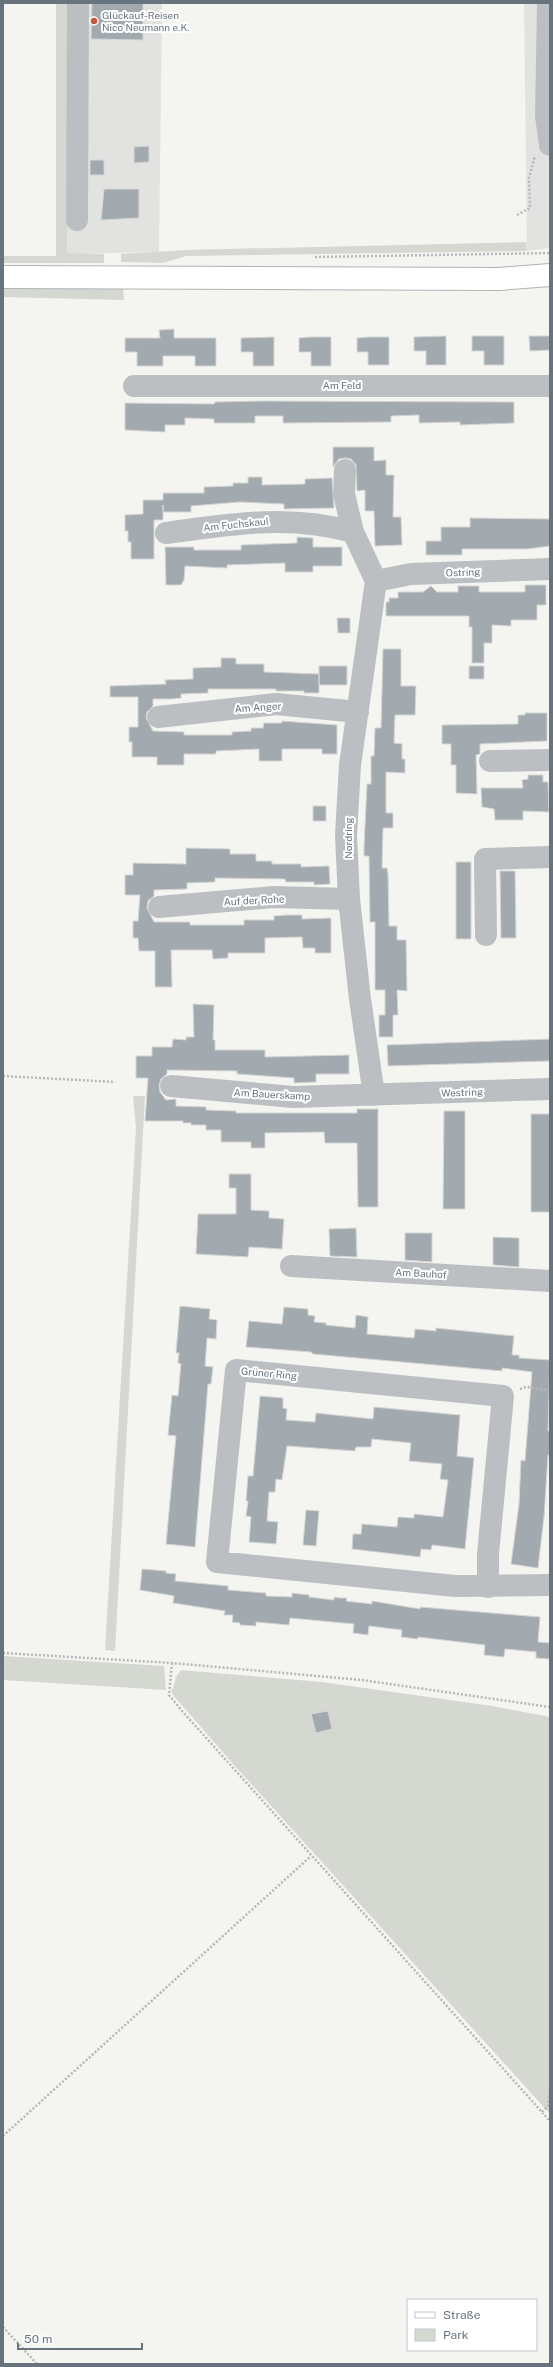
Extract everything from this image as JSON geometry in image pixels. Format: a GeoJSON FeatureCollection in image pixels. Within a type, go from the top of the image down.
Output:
{"type":"FeatureCollection","features":[{"type":"Feature","properties":{"kind":"main road"},"geometry":{"type":"LineString","coordinates":[[3,277],[499,279],[550,276]]}},
{"type":"Feature","properties":{"kind":"street"},"geometry":{"type":"LineString","coordinates":[[77,220],[78,3]]}},
{"type":"Feature","properties":{"kind":"street"},"geometry":{"type":"LineString","coordinates":[[548,3],[546,124],[550,145]]}},
{"type":"Feature","properties":{"kind":"street","name":"Am Feld"},"geometry":{"type":"LineString","coordinates":[[134,386],[550,386]]}},
{"type":"Feature","properties":{"kind":"street"},"geometry":{"type":"LineString","coordinates":[[344,470],[344,494],[353,532],[376,581]]}},
{"type":"Feature","properties":{"kind":"street","name":"Am Fuchskaul"},"geometry":{"type":"LineString","coordinates":[[166,533],[268,520],[326,524],[353,532]]}},
{"type":"Feature","properties":{"kind":"street","name":"Ostring"},"geometry":{"type":"LineString","coordinates":[[376,581],[411,574],[550,569]]}},
{"type":"Feature","properties":{"kind":"street","name":"Nordring"},"geometry":{"type":"LineString","coordinates":[[374,1095],[360,999],[349,899],[346,834],[350,765],[376,581]]}},
{"type":"Feature","properties":{"kind":"street","name":"Am Anger"},"geometry":{"type":"LineString","coordinates":[[158,717],[276,704],[358,712]]}},
{"type":"Feature","properties":{"kind":"street"},"geometry":{"type":"LineString","coordinates":[[490,761],[550,760]]}},
{"type":"Feature","properties":{"kind":"street"},"geometry":{"type":"LineString","coordinates":[[486,935],[485,859],[550,857]]}},
{"type":"Feature","properties":{"kind":"street","name":"Auf der Rohe"},"geometry":{"type":"LineString","coordinates":[[159,907],[274,898],[349,899]]}},
{"type":"Feature","properties":{"kind":"street","name":"Am Bauerskamp"},"geometry":{"type":"LineString","coordinates":[[171,1086],[293,1096],[374,1095]]}},
{"type":"Feature","properties":{"kind":"street","name":"Westring"},"geometry":{"type":"LineString","coordinates":[[374,1095],[550,1089]]}},
{"type":"Feature","properties":{"kind":"street","name":"Am Bauhof"},"geometry":{"type":"LineString","coordinates":[[291,1266],[550,1281]]}},
{"type":"Feature","properties":{"kind":"street","name":"Grüner Ring"},"geometry":{"type":"LineString","coordinates":[[503,1396],[236,1370],[217,1562],[455,1586],[488,1587],[550,1585]]}},
{"type":"Feature","properties":{"kind":"street"},"geometry":{"type":"LineString","coordinates":[[488,1587],[488,1554],[503,1396]]}},
{"type":"Feature","properties":{"kind":"path"},"geometry":{"type":"LineString","coordinates":[[517,215],[530,208],[529,178],[535,156],[550,145]]}},
{"type":"Feature","properties":{"kind":"path"},"geometry":{"type":"LineString","coordinates":[[3,1076],[115,1082]]}},
{"type":"Feature","properties":{"kind":"path"},"geometry":{"type":"LineString","coordinates":[[503,1396],[526,1387],[550,1390]]}},
{"type":"Feature","properties":{"kind":"path"},"geometry":{"type":"LineString","coordinates":[[3,1652],[172,1663],[362,1680],[550,1708]]}},
{"type":"Feature","properties":{"kind":"path"},"geometry":{"type":"LineString","coordinates":[[172,1663],[169,1695],[182,1711],[550,2121]]}},
{"type":"Feature","properties":{"kind":"path"},"geometry":{"type":"LineString","coordinates":[[3,2136],[311,1856]]}},
{"type":"Feature","properties":{"kind":"path"},"geometry":{"type":"LineString","coordinates":[[542,2112],[548,2106],[550,2089]]}},
{"type":"Feature","properties":{"kind":"path"},"geometry":{"type":"LineString","coordinates":[[3,2327],[37,2364]]}},
{"type":"Feature","properties":{"kind":"shaded area"},"geometry":{"type":"Polygon","coordinates":[[[71,3],[162,3],[159,252],[67,254],[71,3]]]}},
{"type":"Feature","properties":{"kind":"shaded area"},"geometry":{"type":"Polygon","coordinates":[[[524,3],[550,3],[550,248],[527,251],[524,3]]]}},
{"type":"Feature","properties":{"kind":"green space"},"geometry":{"type":"Polygon","coordinates":[[[56,3],[71,3],[67,253],[104,254],[104,263],[3,263],[3,256],[56,256],[56,3]]]}},
{"type":"Feature","properties":{"kind":"green space"},"geometry":{"type":"Polygon","coordinates":[[[526,242],[527,251],[186,256],[163,263],[121,262],[121,254],[186,250],[526,242]]]}},
{"type":"Feature","properties":{"kind":"green space"},"geometry":{"type":"Polygon","coordinates":[[[3,288],[123,288],[124,300],[3,297],[3,288]]]}},
{"type":"Feature","properties":{"kind":"green space"},"geometry":{"type":"Polygon","coordinates":[[[133,1096],[145,1096],[115,1651],[105,1650],[136,1128],[133,1096]]]}},
{"type":"Feature","properties":{"kind":"green space"},"geometry":{"type":"Polygon","coordinates":[[[3,1656],[164,1666],[166,1690],[3,1680],[3,1656]]]}},
{"type":"Feature","properties":{"kind":"green space"},"geometry":{"type":"Polygon","coordinates":[[[181,1670],[322,1682],[492,1706],[550,1717],[550,2114],[234,1765],[173,1695],[171,1689],[173,1689],[176,1677],[181,1670]]]}},
{"type":"Feature","properties":{"kind":"building"},"geometry":{"type":"Polygon","coordinates":[[[92,3],[143,3],[143,40],[91,39],[92,3]]]}},
{"type":"Feature","properties":{"kind":"building"},"geometry":{"type":"Polygon","coordinates":[[[149,146],[149,162],[134,163],[134,147],[149,146]]]}},
{"type":"Feature","properties":{"kind":"building"},"geometry":{"type":"Polygon","coordinates":[[[90,160],[104,160],[104,175],[90,175],[90,160]]]}},
{"type":"Feature","properties":{"kind":"building"},"geometry":{"type":"Polygon","coordinates":[[[104,189],[139,189],[139,218],[101,220],[104,189]]]}},
{"type":"Feature","properties":{"kind":"building"},"geometry":{"type":"Polygon","coordinates":[[[174,329],[174,338],[216,338],[216,366],[195,366],[195,356],[163,356],[163,366],[137,366],[137,352],[125,352],[125,338],[160,338],[159,330],[174,329]]]}},
{"type":"Feature","properties":{"kind":"building"},"geometry":{"type":"Polygon","coordinates":[[[446,336],[446,365],[426,365],[426,351],[414,351],[414,337],[446,336]]]}},
{"type":"Feature","properties":{"kind":"building"},"geometry":{"type":"Polygon","coordinates":[[[472,336],[504,336],[504,365],[484,365],[484,351],[472,351],[472,336]]]}},
{"type":"Feature","properties":{"kind":"building"},"geometry":{"type":"Polygon","coordinates":[[[529,336],[550,336],[550,350],[530,351],[529,336]]]}},
{"type":"Feature","properties":{"kind":"building"},"geometry":{"type":"Polygon","coordinates":[[[274,337],[274,366],[253,366],[253,352],[241,352],[241,338],[274,337]]]}},
{"type":"Feature","properties":{"kind":"building"},"geometry":{"type":"Polygon","coordinates":[[[331,337],[331,366],[311,366],[311,352],[299,352],[299,338],[331,337]]]}},
{"type":"Feature","properties":{"kind":"building"},"geometry":{"type":"Polygon","coordinates":[[[389,337],[389,365],[368,365],[368,352],[357,352],[357,338],[389,337]]]}},
{"type":"Feature","properties":{"kind":"building"},"geometry":{"type":"Polygon","coordinates":[[[215,402],[514,402],[514,423],[460,425],[460,422],[419,423],[419,415],[391,416],[391,422],[283,423],[283,416],[255,416],[255,423],[214,423],[214,419],[185,418],[185,425],[165,425],[165,432],[125,430],[125,403],[214,404],[215,402]]]}},
{"type":"Feature","properties":{"kind":"building"},"geometry":{"type":"Polygon","coordinates":[[[333,447],[374,447],[374,461],[386,460],[386,475],[394,475],[393,517],[401,517],[402,545],[375,546],[374,511],[365,511],[365,490],[357,491],[356,465],[351,459],[345,458],[339,459],[333,467],[333,447]]]}},
{"type":"Feature","properties":{"kind":"building"},"geometry":{"type":"Polygon","coordinates":[[[248,477],[262,477],[262,485],[305,484],[305,479],[332,478],[334,508],[284,509],[284,504],[240,502],[191,506],[191,512],[163,512],[163,520],[154,520],[154,559],[131,559],[131,542],[128,542],[128,531],[125,531],[125,515],[143,514],[143,500],[163,500],[163,493],[204,493],[204,487],[233,486],[233,483],[248,483],[248,477]]]}},
{"type":"Feature","properties":{"kind":"building"},"geometry":{"type":"Polygon","coordinates":[[[470,518],[550,519],[550,546],[527,549],[462,549],[462,555],[426,555],[426,541],[441,541],[441,527],[470,527],[470,518]]]}},
{"type":"Feature","properties":{"kind":"building"},"geometry":{"type":"Polygon","coordinates":[[[297,537],[313,538],[313,547],[342,547],[342,566],[313,566],[313,572],[285,572],[285,563],[227,565],[227,568],[185,566],[184,580],[181,585],[166,585],[165,547],[194,547],[194,550],[241,550],[241,545],[297,543],[297,537]]]}},
{"type":"Feature","properties":{"kind":"building"},"geometry":{"type":"Polygon","coordinates":[[[525,585],[546,585],[546,605],[537,605],[537,620],[511,620],[511,626],[492,625],[492,643],[484,643],[484,663],[472,663],[472,627],[469,627],[469,616],[386,616],[386,602],[389,602],[389,598],[398,598],[398,592],[423,592],[431,586],[437,592],[458,592],[458,586],[479,586],[479,592],[525,592],[525,585]]]}},
{"type":"Feature","properties":{"kind":"building"},"geometry":{"type":"Polygon","coordinates":[[[337,618],[350,618],[350,633],[338,633],[337,618]]]}},
{"type":"Feature","properties":{"kind":"building"},"geometry":{"type":"Polygon","coordinates":[[[383,649],[401,649],[401,686],[416,686],[415,715],[395,715],[394,743],[402,744],[402,759],[405,759],[405,773],[386,772],[386,813],[393,813],[393,828],[383,828],[382,868],[387,868],[388,874],[389,926],[397,926],[397,940],[406,940],[407,991],[397,990],[398,1015],[393,1015],[393,1037],[379,1037],[379,1015],[385,1015],[385,990],[375,990],[375,922],[370,922],[369,856],[364,856],[367,784],[371,784],[371,756],[374,756],[375,728],[381,728],[383,649]]]}},
{"type":"Feature","properties":{"kind":"building"},"geometry":{"type":"Polygon","coordinates":[[[221,658],[236,658],[236,664],[264,664],[264,672],[319,674],[319,693],[304,693],[304,691],[276,691],[276,689],[208,689],[208,693],[181,694],[181,698],[153,699],[153,706],[147,712],[146,718],[153,731],[184,732],[184,735],[232,735],[232,732],[251,731],[251,728],[263,728],[264,723],[282,723],[282,721],[337,725],[337,754],[322,754],[322,749],[282,749],[282,761],[259,761],[259,749],[216,751],[216,754],[184,754],[184,765],[157,765],[157,757],[132,757],[132,742],[129,742],[129,727],[138,727],[138,697],[110,697],[110,686],[166,684],[165,680],[193,679],[193,668],[221,667],[221,658]]]}},
{"type":"Feature","properties":{"kind":"building"},"geometry":{"type":"Polygon","coordinates":[[[319,666],[347,666],[347,685],[319,685],[319,666]]]}},
{"type":"Feature","properties":{"kind":"building"},"geometry":{"type":"Polygon","coordinates":[[[469,666],[484,666],[484,679],[469,679],[469,666]]]}},
{"type":"Feature","properties":{"kind":"building"},"geometry":{"type":"Polygon","coordinates":[[[525,713],[547,713],[547,741],[480,744],[480,754],[476,755],[477,794],[456,793],[456,765],[451,765],[451,744],[442,744],[442,725],[518,724],[518,715],[525,715],[525,713]]]}},
{"type":"Feature","properties":{"kind":"building"},"geometry":{"type":"Polygon","coordinates":[[[528,775],[543,775],[543,782],[548,782],[549,812],[523,811],[523,820],[495,820],[494,809],[482,807],[481,788],[523,788],[522,780],[528,779],[528,775]]]}},
{"type":"Feature","properties":{"kind":"building"},"geometry":{"type":"Polygon","coordinates":[[[313,806],[326,806],[326,821],[313,821],[313,806]]]}},
{"type":"Feature","properties":{"kind":"building"},"geometry":{"type":"Polygon","coordinates":[[[186,848],[230,849],[230,854],[256,854],[256,861],[272,861],[272,864],[301,864],[301,867],[329,866],[330,884],[314,885],[314,882],[286,882],[285,879],[215,878],[215,882],[187,883],[187,889],[154,890],[154,896],[148,901],[147,908],[154,922],[190,922],[190,925],[244,925],[244,920],[274,920],[274,916],[302,915],[302,919],[331,918],[331,953],[315,953],[315,948],[303,948],[302,937],[265,938],[265,953],[228,953],[228,958],[213,959],[212,950],[171,950],[172,987],[155,987],[155,951],[139,951],[138,938],[133,938],[133,921],[138,921],[140,895],[125,895],[125,875],[133,875],[133,863],[186,864],[186,848]]]}},
{"type":"Feature","properties":{"kind":"building"},"geometry":{"type":"Polygon","coordinates":[[[456,862],[471,862],[471,939],[456,939],[456,862]]]}},
{"type":"Feature","properties":{"kind":"building"},"geometry":{"type":"Polygon","coordinates":[[[500,871],[515,871],[516,938],[501,938],[500,871]]]}},
{"type":"Feature","properties":{"kind":"building"},"geometry":{"type":"Polygon","coordinates":[[[193,1004],[214,1005],[213,1040],[215,1040],[215,1050],[265,1050],[265,1057],[349,1055],[349,1074],[316,1074],[316,1082],[294,1083],[294,1078],[237,1074],[237,1071],[167,1070],[167,1074],[161,1079],[159,1085],[160,1092],[166,1100],[176,1099],[176,1106],[206,1107],[206,1110],[236,1111],[236,1113],[357,1113],[357,1109],[378,1109],[378,1207],[358,1207],[357,1143],[325,1143],[324,1132],[265,1133],[265,1148],[251,1148],[251,1142],[221,1142],[221,1130],[206,1130],[206,1125],[191,1125],[191,1123],[183,1123],[183,1121],[145,1121],[148,1078],[136,1078],[136,1056],[152,1056],[152,1047],[172,1047],[173,1039],[186,1040],[186,1037],[194,1037],[193,1004]]]}},
{"type":"Feature","properties":{"kind":"building"},"geometry":{"type":"Polygon","coordinates":[[[550,1039],[550,1061],[388,1066],[387,1045],[550,1039]]]}},
{"type":"Feature","properties":{"kind":"building"},"geometry":{"type":"Polygon","coordinates":[[[444,1111],[465,1111],[465,1209],[443,1209],[444,1111]]]}},
{"type":"Feature","properties":{"kind":"building"},"geometry":{"type":"Polygon","coordinates":[[[531,1114],[550,1114],[550,1212],[531,1212],[531,1114]]]}},
{"type":"Feature","properties":{"kind":"building"},"geometry":{"type":"Polygon","coordinates":[[[229,1174],[251,1174],[251,1210],[269,1211],[269,1218],[284,1219],[282,1249],[249,1247],[248,1257],[196,1254],[198,1214],[236,1214],[236,1188],[229,1188],[229,1174]]]}},
{"type":"Feature","properties":{"kind":"building"},"geometry":{"type":"Polygon","coordinates":[[[356,1228],[357,1257],[330,1256],[329,1229],[356,1228]]]}},
{"type":"Feature","properties":{"kind":"building"},"geometry":{"type":"Polygon","coordinates":[[[405,1233],[432,1233],[432,1262],[405,1260],[405,1233]]]}},
{"type":"Feature","properties":{"kind":"building"},"geometry":{"type":"Polygon","coordinates":[[[493,1237],[519,1238],[519,1267],[493,1265],[493,1237]]]}},
{"type":"Feature","properties":{"kind":"building"},"geometry":{"type":"Polygon","coordinates":[[[180,1306],[210,1309],[209,1319],[217,1320],[216,1339],[207,1338],[205,1366],[213,1367],[211,1384],[208,1384],[195,1547],[166,1544],[176,1436],[168,1435],[172,1395],[178,1396],[181,1364],[178,1363],[179,1353],[176,1353],[180,1306]]]}},
{"type":"Feature","properties":{"kind":"building"},"geometry":{"type":"Polygon","coordinates":[[[284,1307],[308,1309],[308,1315],[315,1316],[314,1322],[326,1323],[326,1325],[355,1328],[356,1315],[368,1317],[367,1334],[414,1338],[415,1329],[436,1331],[436,1328],[514,1336],[512,1355],[519,1355],[519,1358],[550,1360],[548,1431],[550,1431],[550,1455],[548,1455],[544,1517],[538,1568],[511,1564],[519,1504],[521,1460],[525,1461],[532,1372],[502,1368],[502,1371],[246,1347],[249,1321],[282,1324],[284,1307]]]}},
{"type":"Feature","properties":{"kind":"building"},"geometry":{"type":"Polygon","coordinates":[[[260,1396],[283,1398],[283,1408],[287,1409],[286,1420],[315,1422],[316,1413],[373,1419],[374,1407],[460,1415],[457,1456],[474,1458],[465,1549],[432,1545],[431,1550],[421,1549],[420,1557],[352,1549],[353,1534],[361,1534],[362,1524],[397,1527],[398,1517],[414,1518],[414,1514],[443,1517],[448,1480],[440,1479],[442,1464],[409,1461],[411,1443],[372,1439],[371,1447],[356,1447],[355,1451],[287,1446],[282,1480],[276,1479],[275,1492],[269,1492],[267,1521],[278,1522],[276,1544],[249,1542],[251,1517],[246,1516],[248,1501],[246,1501],[248,1476],[253,1476],[260,1396]]]}},
{"type":"Feature","properties":{"kind":"building"},"geometry":{"type":"Polygon","coordinates":[[[306,1510],[319,1511],[316,1546],[303,1545],[306,1510]]]}},
{"type":"Feature","properties":{"kind":"building"},"geometry":{"type":"Polygon","coordinates":[[[142,1569],[166,1571],[166,1573],[176,1574],[175,1581],[228,1586],[228,1590],[266,1593],[266,1596],[292,1597],[292,1593],[334,1600],[334,1597],[347,1598],[346,1601],[372,1604],[372,1601],[420,1609],[420,1607],[540,1617],[538,1642],[550,1643],[550,1659],[536,1658],[536,1652],[505,1649],[504,1657],[484,1655],[485,1645],[418,1637],[418,1639],[401,1637],[402,1630],[369,1626],[368,1635],[353,1633],[354,1624],[290,1618],[289,1625],[256,1622],[256,1626],[240,1625],[240,1623],[232,1622],[233,1615],[224,1615],[225,1611],[173,1603],[174,1596],[140,1590],[142,1569]]]}},
{"type":"Feature","properties":{"kind":"building"},"geometry":{"type":"Polygon","coordinates":[[[328,1711],[332,1729],[316,1733],[311,1714],[328,1711]]]}},
{"type":"Feature","properties":{"kind":"place","name":"Glückauf-Reisen Nico Neumann e.K."},"geometry":{"type":"Point","coordinates":[94,21]}}]}
